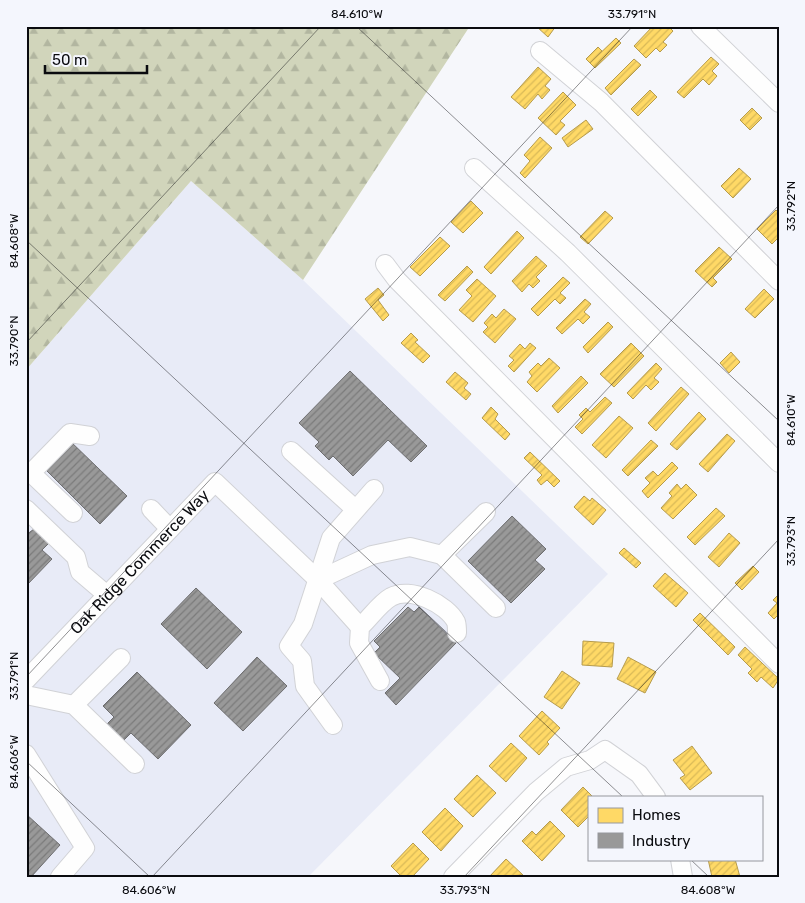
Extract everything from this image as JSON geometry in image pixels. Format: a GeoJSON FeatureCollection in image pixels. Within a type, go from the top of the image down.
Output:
{"type":"FeatureCollection","features":[{"type":"Feature","properties":{"kind":"street"},"geometry":{"type":"LineString","coordinates":[[700,26],[779,103]]}},
{"type":"Feature","properties":{"kind":"street"},"geometry":{"type":"LineString","coordinates":[[540,52],[601,102],[779,281]]}},
{"type":"Feature","properties":{"kind":"street"},"geometry":{"type":"LineString","coordinates":[[474,168],[568,253],[779,463]]}},
{"type":"Feature","properties":{"kind":"street"},"geometry":{"type":"LineString","coordinates":[[385,264],[397,280],[779,664]]}},
{"type":"Feature","properties":{"kind":"street"},"geometry":{"type":"LineString","coordinates":[[73,513],[31,474],[70,433],[90,436]]}},
{"type":"Feature","properties":{"kind":"street"},"geometry":{"type":"LineString","coordinates":[[292,451],[355,509]]}},
{"type":"Feature","properties":{"kind":"street","name":"Oak Ridge Commerce Way"},"geometry":{"type":"LineString","coordinates":[[26,680],[215,482],[318,580]]}},
{"type":"Feature","properties":{"kind":"street"},"geometry":{"type":"LineString","coordinates":[[333,725],[305,686],[302,661],[289,646],[303,624],[331,538],[374,489]]}},
{"type":"Feature","properties":{"kind":"street"},"geometry":{"type":"LineString","coordinates":[[26,509],[76,557],[80,572],[107,595]]}},
{"type":"Feature","properties":{"kind":"street"},"geometry":{"type":"LineString","coordinates":[[151,509],[170,529]]}},
{"type":"Feature","properties":{"kind":"street"},"geometry":{"type":"LineString","coordinates":[[442,555],[486,512]]}},
{"type":"Feature","properties":{"kind":"street"},"geometry":{"type":"LineString","coordinates":[[318,580],[372,555],[410,547],[442,555],[496,608]]}},
{"type":"Feature","properties":{"kind":"street"},"geometry":{"type":"LineString","coordinates":[[318,580],[360,627]]}},
{"type":"Feature","properties":{"kind":"street"},"geometry":{"type":"LineString","coordinates":[[380,681],[359,642],[360,627],[391,597],[405,593],[421,595],[436,603],[456,622],[457,633]]}},
{"type":"Feature","properties":{"kind":"street"},"geometry":{"type":"LineString","coordinates":[[74,705],[121,658]]}},
{"type":"Feature","properties":{"kind":"street"},"geometry":{"type":"LineString","coordinates":[[26,695],[74,705],[135,764]]}},
{"type":"Feature","properties":{"kind":"street"},"geometry":{"type":"LineString","coordinates":[[453,877],[536,792],[566,766],[590,760],[605,750],[639,774],[655,796]]}},
{"type":"Feature","properties":{"kind":"street"},"geometry":{"type":"LineString","coordinates":[[26,754],[85,848],[60,877]]}},
{"type":"Feature","properties":{"kind":"street"},"geometry":{"type":"LineString","coordinates":[[680,860],[683,877]]}},
{"type":"Feature","properties":{"kind":"shaded area"},"geometry":{"type":"Polygon","coordinates":[[[191,181],[303,280],[608,574],[308,877],[26,877],[26,370],[191,181]]]}},
{"type":"Feature","properties":{"kind":"green space"},"geometry":{"type":"Polygon","coordinates":[[[26,26],[470,26],[303,280],[191,181],[26,370],[26,26]]]}},
{"type":"Feature","properties":{"kind":"building: Homes"},"geometry":{"type":"Polygon","coordinates":[[[536,26],[556,26],[548,37],[536,26]]]}},
{"type":"Feature","properties":{"kind":"building: Homes"},"geometry":{"type":"Polygon","coordinates":[[[653,26],[668,26],[673,31],[663,42],[667,45],[660,52],[656,48],[646,58],[634,46],[653,26]]]}},
{"type":"Feature","properties":{"kind":"building: Homes"},"geometry":{"type":"Polygon","coordinates":[[[616,38],[621,43],[595,68],[590,63],[616,38]]]}},
{"type":"Feature","properties":{"kind":"building: Homes"},"geometry":{"type":"Polygon","coordinates":[[[598,47],[602,51],[590,63],[586,59],[598,47]]]}},
{"type":"Feature","properties":{"kind":"building: Homes"},"geometry":{"type":"Polygon","coordinates":[[[711,57],[719,64],[712,71],[717,76],[709,85],[703,79],[684,98],[677,92],[711,57]]]}},
{"type":"Feature","properties":{"kind":"building: Homes"},"geometry":{"type":"Polygon","coordinates":[[[634,59],[641,65],[611,95],[605,88],[634,59]]]}},
{"type":"Feature","properties":{"kind":"building: Homes"},"geometry":{"type":"Polygon","coordinates":[[[538,67],[551,79],[545,86],[550,90],[542,99],[538,94],[525,109],[511,97],[538,67]]]}},
{"type":"Feature","properties":{"kind":"building: Homes"},"geometry":{"type":"Polygon","coordinates":[[[650,90],[657,97],[638,116],[631,109],[650,90]]]}},
{"type":"Feature","properties":{"kind":"building: Homes"},"geometry":{"type":"Polygon","coordinates":[[[563,92],[576,105],[560,121],[565,125],[556,135],[538,118],[563,92]]]}},
{"type":"Feature","properties":{"kind":"building: Homes"},"geometry":{"type":"Polygon","coordinates":[[[752,108],[762,118],[750,130],[740,120],[752,108]]]}},
{"type":"Feature","properties":{"kind":"building: Homes"},"geometry":{"type":"Polygon","coordinates":[[[586,120],[593,129],[568,147],[562,138],[586,120]]]}},
{"type":"Feature","properties":{"kind":"building: Homes"},"geometry":{"type":"Polygon","coordinates":[[[540,137],[552,148],[525,178],[520,173],[530,161],[524,155],[540,137]]]}},
{"type":"Feature","properties":{"kind":"building: Homes"},"geometry":{"type":"Polygon","coordinates":[[[739,168],[751,179],[733,198],[721,186],[739,168]]]}},
{"type":"Feature","properties":{"kind":"building: Homes"},"geometry":{"type":"Polygon","coordinates":[[[471,201],[483,213],[463,233],[451,222],[471,201]]]}},
{"type":"Feature","properties":{"kind":"building: Homes"},"geometry":{"type":"Polygon","coordinates":[[[776,210],[779,213],[779,237],[772,244],[757,229],[776,210]]]}},
{"type":"Feature","properties":{"kind":"building: Homes"},"geometry":{"type":"Polygon","coordinates":[[[605,211],[613,218],[588,244],[580,237],[605,211]]]}},
{"type":"Feature","properties":{"kind":"building: Homes"},"geometry":{"type":"Polygon","coordinates":[[[517,231],[524,238],[491,274],[484,267],[517,231]]]}},
{"type":"Feature","properties":{"kind":"building: Homes"},"geometry":{"type":"Polygon","coordinates":[[[440,237],[450,246],[420,276],[410,267],[440,237]]]}},
{"type":"Feature","properties":{"kind":"building: Homes"},"geometry":{"type":"Polygon","coordinates":[[[719,247],[732,259],[713,278],[717,282],[712,287],[695,271],[719,247]]]}},
{"type":"Feature","properties":{"kind":"building: Homes"},"geometry":{"type":"Polygon","coordinates":[[[536,256],[547,266],[536,277],[540,281],[533,288],[529,284],[522,292],[512,281],[536,256]]]}},
{"type":"Feature","properties":{"kind":"building: Homes"},"geometry":{"type":"Polygon","coordinates":[[[467,266],[473,272],[445,301],[438,295],[467,266]]]}},
{"type":"Feature","properties":{"kind":"building: Homes"},"geometry":{"type":"Polygon","coordinates":[[[563,277],[570,283],[560,293],[566,298],[560,304],[555,299],[538,316],[531,309],[563,277]]]}},
{"type":"Feature","properties":{"kind":"building: Homes"},"geometry":{"type":"Polygon","coordinates":[[[477,279],[496,296],[473,322],[459,310],[472,296],[466,290],[477,279]]]}},
{"type":"Feature","properties":{"kind":"building: Homes"},"geometry":{"type":"Polygon","coordinates":[[[378,288],[384,295],[378,300],[389,315],[383,321],[365,299],[378,288]]]}},
{"type":"Feature","properties":{"kind":"building: Homes"},"geometry":{"type":"Polygon","coordinates":[[[764,289],[774,299],[755,318],[745,309],[764,289]]]}},
{"type":"Feature","properties":{"kind":"building: Homes"},"geometry":{"type":"Polygon","coordinates":[[[585,299],[591,304],[584,312],[590,317],[583,324],[578,319],[562,334],[556,328],[585,299]]]}},
{"type":"Feature","properties":{"kind":"building: Homes"},"geometry":{"type":"Polygon","coordinates":[[[504,309],[516,319],[495,343],[483,332],[488,327],[484,323],[492,314],[496,318],[504,309]]]}},
{"type":"Feature","properties":{"kind":"building: Homes"},"geometry":{"type":"Polygon","coordinates":[[[608,322],[613,327],[588,353],[583,347],[608,322]]]}},
{"type":"Feature","properties":{"kind":"building: Homes"},"geometry":{"type":"Polygon","coordinates":[[[411,333],[418,340],[415,342],[430,356],[423,363],[401,343],[411,333]]]}},
{"type":"Feature","properties":{"kind":"building: Homes"},"geometry":{"type":"Polygon","coordinates":[[[530,343],[536,348],[514,372],[508,366],[514,360],[509,356],[520,344],[525,349],[530,343]]]}},
{"type":"Feature","properties":{"kind":"building: Homes"},"geometry":{"type":"Polygon","coordinates":[[[631,343],[644,356],[614,387],[600,374],[631,343]]]}},
{"type":"Feature","properties":{"kind":"building: Homes"},"geometry":{"type":"Polygon","coordinates":[[[731,352],[740,362],[729,373],[720,363],[731,352]]]}},
{"type":"Feature","properties":{"kind":"building: Homes"},"geometry":{"type":"Polygon","coordinates":[[[549,358],[560,368],[537,392],[527,382],[532,376],[529,372],[538,363],[541,366],[549,358]]]}},
{"type":"Feature","properties":{"kind":"building: Homes"},"geometry":{"type":"Polygon","coordinates":[[[656,363],[662,369],[654,378],[659,382],[651,390],[646,385],[633,399],[627,393],[656,363]]]}},
{"type":"Feature","properties":{"kind":"building: Homes"},"geometry":{"type":"Polygon","coordinates":[[[455,372],[468,383],[464,388],[471,394],[466,400],[446,382],[455,372]]]}},
{"type":"Feature","properties":{"kind":"building: Homes"},"geometry":{"type":"Polygon","coordinates":[[[581,376],[588,383],[558,413],[552,406],[581,376]]]}},
{"type":"Feature","properties":{"kind":"building: Homes"},"geometry":{"type":"Polygon","coordinates":[[[681,387],[689,394],[656,431],[648,423],[681,387]]]}},
{"type":"Feature","properties":{"kind":"building: Homes"},"geometry":{"type":"Polygon","coordinates":[[[605,397],[612,403],[582,434],[575,427],[583,419],[579,415],[586,408],[590,412],[605,397]]]}},
{"type":"Feature","properties":{"kind":"building: Homes"},"geometry":{"type":"Polygon","coordinates":[[[491,407],[498,414],[495,419],[510,434],[505,440],[482,418],[491,407]]]}},
{"type":"Feature","properties":{"kind":"building: Homes"},"geometry":{"type":"Polygon","coordinates":[[[699,412],[706,419],[677,450],[670,444],[699,412]]]}},
{"type":"Feature","properties":{"kind":"building: Homes"},"geometry":{"type":"Polygon","coordinates":[[[619,416],[633,428],[606,458],[592,445],[619,416]]]}},
{"type":"Feature","properties":{"kind":"building: Homes"},"geometry":{"type":"Polygon","coordinates":[[[727,434],[735,441],[708,472],[699,464],[727,434]]]}},
{"type":"Feature","properties":{"kind":"building: Homes"},"geometry":{"type":"Polygon","coordinates":[[[651,440],[658,446],[628,476],[622,470],[651,440]]]}},
{"type":"Feature","properties":{"kind":"building: Homes"},"geometry":{"type":"Polygon","coordinates":[[[530,452],[560,481],[554,487],[547,480],[541,485],[537,480],[542,475],[524,458],[530,452]]]}},
{"type":"Feature","properties":{"kind":"building: Homes"},"geometry":{"type":"Polygon","coordinates":[[[672,462],[678,468],[648,498],[642,491],[650,483],[645,478],[653,471],[658,476],[672,462]]]}},
{"type":"Feature","properties":{"kind":"building: Homes"},"geometry":{"type":"Polygon","coordinates":[[[677,484],[681,489],[686,484],[697,495],[673,519],[661,508],[672,496],[669,493],[677,484]]]}},
{"type":"Feature","properties":{"kind":"building: Homes"},"geometry":{"type":"Polygon","coordinates":[[[584,496],[590,501],[592,498],[606,510],[593,525],[574,507],[584,496]]]}},
{"type":"Feature","properties":{"kind":"building: Homes"},"geometry":{"type":"Polygon","coordinates":[[[716,508],[725,516],[695,545],[687,537],[716,508]]]}},
{"type":"Feature","properties":{"kind":"building: Homes"},"geometry":{"type":"Polygon","coordinates":[[[729,533],[740,543],[719,567],[708,557],[729,533]]]}},
{"type":"Feature","properties":{"kind":"building: Homes"},"geometry":{"type":"Polygon","coordinates":[[[624,548],[641,563],[636,568],[619,553],[624,548]]]}},
{"type":"Feature","properties":{"kind":"building: Homes"},"geometry":{"type":"Polygon","coordinates":[[[753,566],[759,572],[742,590],[735,583],[753,566]]]}},
{"type":"Feature","properties":{"kind":"building: Homes"},"geometry":{"type":"Polygon","coordinates":[[[665,573],[688,593],[676,607],[653,586],[665,573]]]}},
{"type":"Feature","properties":{"kind":"building: Homes"},"geometry":{"type":"Polygon","coordinates":[[[779,594],[779,614],[774,619],[768,613],[777,603],[773,600],[779,594]]]}},
{"type":"Feature","properties":{"kind":"building: Homes"},"geometry":{"type":"Polygon","coordinates":[[[700,613],[735,647],[728,655],[693,620],[700,613]]]}},
{"type":"Feature","properties":{"kind":"building: Homes"},"geometry":{"type":"Polygon","coordinates":[[[583,641],[614,643],[612,667],[582,665],[583,641]]]}},
{"type":"Feature","properties":{"kind":"building: Homes"},"geometry":{"type":"Polygon","coordinates":[[[745,647],[779,679],[773,688],[761,677],[757,682],[748,673],[752,669],[738,655],[745,647]]]}},
{"type":"Feature","properties":{"kind":"building: Homes"},"geometry":{"type":"Polygon","coordinates":[[[628,657],[656,672],[645,693],[617,679],[628,657]]]}},
{"type":"Feature","properties":{"kind":"building: Homes"},"geometry":{"type":"Polygon","coordinates":[[[562,671],[580,683],[562,709],[544,697],[562,671]]]}},
{"type":"Feature","properties":{"kind":"building: Homes"},"geometry":{"type":"Polygon","coordinates":[[[542,711],[560,728],[547,742],[549,744],[539,755],[519,736],[542,711]]]}},
{"type":"Feature","properties":{"kind":"building: Homes"},"geometry":{"type":"Polygon","coordinates":[[[511,743],[527,758],[506,782],[489,766],[511,743]]]}},
{"type":"Feature","properties":{"kind":"building: Homes"},"geometry":{"type":"Polygon","coordinates":[[[692,746],[712,773],[690,790],[680,778],[685,775],[673,760],[692,746]]]}},
{"type":"Feature","properties":{"kind":"building: Homes"},"geometry":{"type":"Polygon","coordinates":[[[477,775],[496,793],[473,817],[454,799],[477,775]]]}},
{"type":"Feature","properties":{"kind":"building: Homes"},"geometry":{"type":"Polygon","coordinates":[[[583,787],[592,796],[588,796],[588,817],[578,827],[561,810],[583,787]]]}},
{"type":"Feature","properties":{"kind":"building: Homes"},"geometry":{"type":"Polygon","coordinates":[[[445,808],[463,826],[441,851],[422,832],[445,808]]]}},
{"type":"Feature","properties":{"kind":"building: Homes"},"geometry":{"type":"Polygon","coordinates":[[[550,821],[565,836],[542,861],[522,841],[532,831],[536,835],[550,821]]]}},
{"type":"Feature","properties":{"kind":"building: Homes"},"geometry":{"type":"Polygon","coordinates":[[[413,843],[429,859],[412,877],[402,877],[391,866],[413,843]]]}},
{"type":"Feature","properties":{"kind":"building: Homes"},"geometry":{"type":"Polygon","coordinates":[[[506,859],[523,875],[489,877],[506,859]]]}},
{"type":"Feature","properties":{"kind":"building: Homes"},"geometry":{"type":"Polygon","coordinates":[[[708,860],[735,860],[740,877],[712,877],[708,860]]]}},
{"type":"Feature","properties":{"kind":"building: Industry"},"geometry":{"type":"Polygon","coordinates":[[[350,371],[427,446],[411,462],[388,440],[353,476],[333,456],[329,460],[315,446],[319,442],[299,423],[350,371]]]}},
{"type":"Feature","properties":{"kind":"building: Industry"},"geometry":{"type":"Polygon","coordinates":[[[68,439],[127,496],[100,524],[42,466],[68,439]]]}},
{"type":"Feature","properties":{"kind":"building: Industry"},"geometry":{"type":"Polygon","coordinates":[[[512,516],[546,549],[535,560],[545,569],[511,603],[468,561],[512,516]]]}},
{"type":"Feature","properties":{"kind":"building: Industry"},"geometry":{"type":"Polygon","coordinates":[[[34,529],[49,543],[42,550],[52,559],[26,586],[26,535],[34,529]]]}},
{"type":"Feature","properties":{"kind":"building: Industry"},"geometry":{"type":"Polygon","coordinates":[[[196,588],[242,632],[207,669],[161,624],[196,588]]]}},
{"type":"Feature","properties":{"kind":"building: Industry"},"geometry":{"type":"Polygon","coordinates":[[[408,607],[414,612],[419,607],[456,643],[396,705],[385,693],[400,678],[374,653],[380,647],[374,641],[408,607]]]}},
{"type":"Feature","properties":{"kind":"building: Industry"},"geometry":{"type":"Polygon","coordinates":[[[257,657],[287,686],[243,731],[214,703],[257,657]]]}},
{"type":"Feature","properties":{"kind":"building: Industry"},"geometry":{"type":"Polygon","coordinates":[[[137,672],[191,725],[158,759],[131,733],[123,741],[106,725],[114,717],[103,706],[137,672]]]}},
{"type":"Feature","properties":{"kind":"building: Industry"},"geometry":{"type":"Polygon","coordinates":[[[26,814],[60,845],[31,877],[26,877],[26,814]]]}}]}
